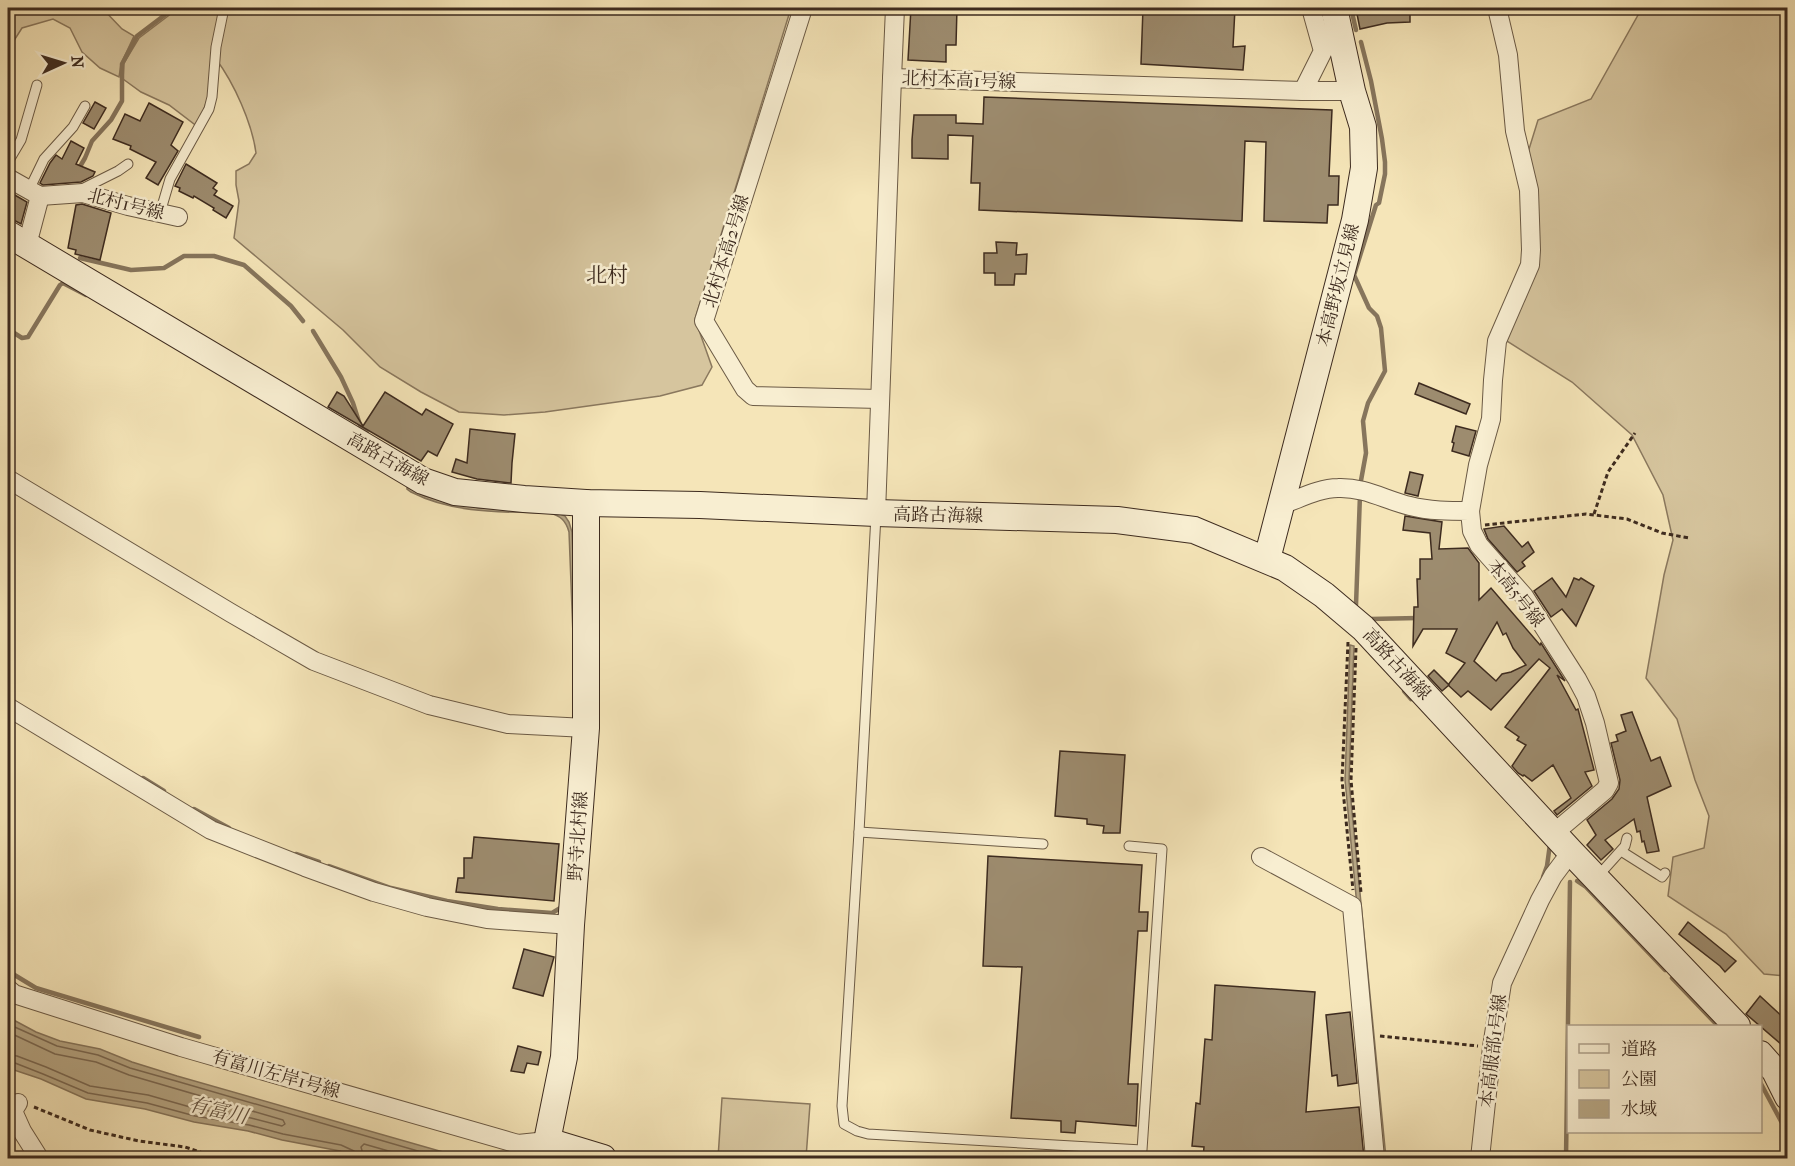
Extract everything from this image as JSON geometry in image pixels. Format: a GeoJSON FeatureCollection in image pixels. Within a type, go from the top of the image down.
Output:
{"type":"FeatureCollection","features":[{"type":"Feature","properties":{"kind":"main road","name":"本高野坂立見線"},"geometry":{"type":"LineString","coordinates":[[1267,559],[1355,220],[1364,168],[1363,127],[1352,91],[1334,8]]}},
{"type":"Feature","properties":{"kind":"main road","name":"高路古海線"},"geometry":{"type":"LineString","coordinates":[[17,239],[423,481],[455,492],[586,503],[1117,520],[1194,530],[1285,567],[1324,595],[1363,628],[1571,852],[1736,1025]]}},
{"type":"Feature","properties":{"kind":"main road","name":"野寺北村線"},"geometry":{"type":"LineString","coordinates":[[548,1141],[564,1057],[571,925],[586,728],[586,503]]}},
{"type":"Feature","properties":{"kind":"main road"},"geometry":{"type":"LineString","coordinates":[[1774,1069],[1788,1097]]}},
{"type":"Feature","properties":{"kind":"main road"},"geometry":{"type":"LineString","coordinates":[[528,1158],[548,1141],[603,1158]]}},
{"type":"Feature","properties":{"kind":"street","name":"北村本高2号線"},"geometry":{"type":"LineString","coordinates":[[803,8],[704,321],[745,389],[753,396],[880,399]]}},
{"type":"Feature","properties":{"kind":"street"},"geometry":{"type":"LineString","coordinates":[[892,78],[895,8]]}},
{"type":"Feature","properties":{"kind":"street"},"geometry":{"type":"LineString","coordinates":[[1303,91],[1323,51],[1311,8]]}},
{"type":"Feature","properties":{"kind":"street"},"geometry":{"type":"LineString","coordinates":[[1281,505],[1317,492],[1336,488],[1353,488],[1372,492],[1408,506],[1471,519],[1478,465],[1491,419],[1492,380],[1497,341],[1530,265],[1532,250],[1529,190],[1515,130],[1511,78],[1497,8]]}},
{"type":"Feature","properties":{"kind":"street","name":"北村本高1号線"},"geometry":{"type":"LineString","coordinates":[[876,513],[892,78],[1352,91]]}},
{"type":"Feature","properties":{"kind":"street"},"geometry":{"type":"LineString","coordinates":[[8,178],[35,193],[17,239]]}},
{"type":"Feature","properties":{"kind":"street","name":"北村1号線"},"geometry":{"type":"LineString","coordinates":[[35,193],[83,193],[178,217]]}},
{"type":"Feature","properties":{"kind":"street"},"geometry":{"type":"LineString","coordinates":[[8,479],[314,661],[429,705],[508,724],[586,728]]}},
{"type":"Feature","properties":{"kind":"street","name":"本高5号線"},"geometry":{"type":"LineString","coordinates":[[1471,519],[1479,545],[1524,596],[1573,671],[1586,696],[1598,733],[1610,783],[1605,790],[1554,833]]}},
{"type":"Feature","properties":{"kind":"street"},"geometry":{"type":"LineString","coordinates":[[8,707],[211,830],[305,867],[374,892],[427,907],[487,919],[571,925]]}},
{"type":"Feature","properties":{"kind":"street","name":"本高服部1号線"},"geometry":{"type":"LineString","coordinates":[[1480,1158],[1492,1047],[1502,983],[1549,884],[1571,852]]}},
{"type":"Feature","properties":{"kind":"street"},"geometry":{"type":"LineString","coordinates":[[1261,857],[1357,900],[1376,1158]]}},
{"type":"Feature","properties":{"kind":"street","name":"有富川左岸1号線"},"geometry":{"type":"LineString","coordinates":[[8,989],[14,994],[181,1047],[518,1144],[548,1141]]}},
{"type":"Feature","properties":{"kind":"street"},"geometry":{"type":"LineString","coordinates":[[18,1103],[13,1111],[22,1131],[39,1158]]}},
{"type":"Feature","properties":{"kind":"lane"},"geometry":{"type":"LineString","coordinates":[[160,213],[170,179],[209,109],[216,47],[224,8]]}},
{"type":"Feature","properties":{"kind":"lane"},"geometry":{"type":"LineString","coordinates":[[8,162],[21,140],[37,85]]}},
{"type":"Feature","properties":{"kind":"lane"},"geometry":{"type":"LineString","coordinates":[[35,193],[44,159],[73,127],[85,106]]}},
{"type":"Feature","properties":{"kind":"lane"},"geometry":{"type":"LineString","coordinates":[[73,194],[128,164]]}},
{"type":"Feature","properties":{"kind":"lane"},"geometry":{"type":"LineString","coordinates":[[876,513],[842,1106],[844,1124],[868,1134],[1142,1150],[1162,849],[1128,846]]}},
{"type":"Feature","properties":{"kind":"lane"},"geometry":{"type":"LineString","coordinates":[[859,832],[1043,844]]}},
{"type":"Feature","properties":{"kind":"lane"},"geometry":{"type":"LineString","coordinates":[[1596,878],[1625,846],[1628,838]]}},
{"type":"Feature","properties":{"kind":"lane"},"geometry":{"type":"LineString","coordinates":[[1621,850],[1662,877],[1665,873]]}},
{"type":"Feature","properties":{"kind":"path"},"geometry":{"type":"LineString","coordinates":[[1594,514],[1608,472],[1635,433]]}},
{"type":"Feature","properties":{"kind":"path"},"geometry":{"type":"LineString","coordinates":[[1471,519],[1541,518],[1594,514],[1627,519],[1662,533],[1689,538]]}},
{"type":"Feature","properties":{"kind":"path"},"geometry":{"type":"LineString","coordinates":[[1353,619],[1348,644],[1342,780],[1354,901],[1357,900]]}},
{"type":"Feature","properties":{"kind":"path"},"geometry":{"type":"LineString","coordinates":[[1353,619],[1356,649],[1351,780],[1357,900]]}},
{"type":"Feature","properties":{"kind":"path"},"geometry":{"type":"LineString","coordinates":[[1376,1035],[1492,1047]]}},
{"type":"Feature","properties":{"kind":"path"},"geometry":{"type":"LineString","coordinates":[[18,1103],[24,1102],[90,1130],[139,1141],[185,1147],[219,1158]]}},
{"type":"Feature","properties":{"kind":"green space"},"geometry":{"type":"Polygon","coordinates":[[[8,8],[102,8],[122,29],[134,36],[121,64],[119,77],[100,68],[82,52],[70,28],[53,19],[22,28],[8,50],[8,8]]]}},
{"type":"Feature","properties":{"kind":"green space"},"geometry":{"type":"Polygon","coordinates":[[[176,8],[223,8],[212,85],[198,127],[169,105],[141,92],[123,79],[124,63],[139,38],[176,8]]]}},
{"type":"Feature","properties":{"kind":"green space"},"geometry":{"type":"Polygon","coordinates":[[[226,8],[791,8],[695,319],[712,367],[702,385],[660,396],[545,412],[504,415],[459,412],[380,367],[343,330],[234,238],[239,201],[236,171],[249,164],[256,153],[251,129],[241,104],[216,59],[226,8]]]}},
{"type":"Feature","properties":{"kind":"green space"},"geometry":{"type":"Polygon","coordinates":[[[1642,8],[1787,8],[1787,976],[1764,974],[1726,934],[1668,896],[1673,857],[1704,848],[1709,816],[1695,780],[1677,719],[1646,678],[1664,575],[1673,540],[1663,495],[1632,435],[1572,382],[1502,338],[1528,277],[1525,162],[1538,120],[1591,99],[1642,8]]]}},
{"type":"Feature","properties":{"kind":"green space"},"geometry":{"type":"Polygon","coordinates":[[[722,1098],[810,1104],[806,1158],[718,1158],[722,1098]]]}},
{"type":"Feature","properties":{"kind":"water"},"geometry":{"type":"Polygon","coordinates":[[[407,487],[425,496],[479,508],[551,510],[565,516],[572,532],[579,712],[576,712],[569,532],[565,522],[550,513],[461,508],[427,499],[411,492],[407,487]]]}},
{"type":"Feature","properties":{"kind":"water"},"geometry":{"type":"Polygon","coordinates":[[[1350,645],[1354,646],[1349,781],[1386,1158],[1381,1158],[1345,780],[1350,645]]]}},
{"type":"Feature","properties":{"kind":"water","name":"有富川"},"geometry":{"type":"Polygon","coordinates":[[[8,1017],[36,1032],[60,1041],[100,1049],[177,1076],[464,1158],[357,1158],[340,1151],[194,1122],[145,1109],[86,1099],[41,1079],[8,1068],[8,1017]]]}},
{"type":"Feature","properties":{"kind":"building"},"geometry":{"type":"Polygon","coordinates":[[[911,8],[957,8],[956,45],[946,45],[946,62],[908,60],[911,8]]]}},
{"type":"Feature","properties":{"kind":"building"},"geometry":{"type":"Polygon","coordinates":[[[1143,8],[1235,8],[1233,47],[1245,46],[1243,70],[1141,64],[1143,8]]]}},
{"type":"Feature","properties":{"kind":"building"},"geometry":{"type":"Polygon","coordinates":[[[1381,8],[1410,8],[1410,22],[1387,23],[1360,29],[1357,14],[1381,8]]]}},
{"type":"Feature","properties":{"kind":"building"},"geometry":{"type":"Polygon","coordinates":[[[984,97],[1332,110],[1329,176],[1339,176],[1338,205],[1328,205],[1327,223],[1264,221],[1266,142],[1245,141],[1242,221],[979,210],[980,183],[971,183],[973,136],[948,135],[948,159],[912,158],[912,140],[914,115],[956,115],[956,123],[983,124],[984,97]]]}},
{"type":"Feature","properties":{"kind":"building"},"geometry":{"type":"Polygon","coordinates":[[[95,102],[106,108],[94,129],[83,123],[95,102]]]}},
{"type":"Feature","properties":{"kind":"building"},"geometry":{"type":"Polygon","coordinates":[[[149,103],[183,122],[171,145],[178,151],[158,185],[146,178],[156,162],[130,149],[131,146],[113,139],[125,114],[140,121],[149,103]]]}},
{"type":"Feature","properties":{"kind":"building"},"geometry":{"type":"Polygon","coordinates":[[[71,141],[84,148],[76,164],[95,172],[93,176],[81,182],[43,185],[40,183],[50,163],[56,155],[62,159],[71,141]]]}},
{"type":"Feature","properties":{"kind":"building"},"geometry":{"type":"Polygon","coordinates":[[[186,164],[217,183],[213,188],[217,191],[214,195],[233,206],[226,218],[194,196],[193,198],[179,191],[180,188],[175,186],[186,164]]]}},
{"type":"Feature","properties":{"kind":"building"},"geometry":{"type":"Polygon","coordinates":[[[13,194],[27,202],[21,224],[8,217],[14,201],[11,199],[13,194]]]}},
{"type":"Feature","properties":{"kind":"building"},"geometry":{"type":"Polygon","coordinates":[[[82,204],[111,213],[100,260],[75,254],[76,250],[68,248],[76,205],[82,204]]]}},
{"type":"Feature","properties":{"kind":"building"},"geometry":{"type":"Polygon","coordinates":[[[996,242],[1017,243],[1016,255],[1027,254],[1026,274],[1015,274],[1014,285],[995,285],[995,273],[984,273],[984,253],[997,253],[996,242]]]}},
{"type":"Feature","properties":{"kind":"building"},"geometry":{"type":"Polygon","coordinates":[[[1419,383],[1470,404],[1466,414],[1415,394],[1419,383]]]}},
{"type":"Feature","properties":{"kind":"building"},"geometry":{"type":"Polygon","coordinates":[[[337,392],[344,396],[363,426],[385,392],[422,415],[426,409],[453,424],[437,456],[428,451],[421,461],[328,407],[337,392]]]}},
{"type":"Feature","properties":{"kind":"building"},"geometry":{"type":"Polygon","coordinates":[[[1456,426],[1476,431],[1469,456],[1452,451],[1456,426]]]}},
{"type":"Feature","properties":{"kind":"building"},"geometry":{"type":"Polygon","coordinates":[[[470,429],[515,434],[511,483],[477,479],[452,472],[456,459],[467,463],[470,429]]]}},
{"type":"Feature","properties":{"kind":"building"},"geometry":{"type":"Polygon","coordinates":[[[1410,472],[1423,475],[1418,496],[1405,493],[1410,472]]]}},
{"type":"Feature","properties":{"kind":"building"},"geometry":{"type":"Polygon","coordinates":[[[1405,516],[1442,522],[1439,549],[1468,548],[1479,563],[1479,600],[1491,588],[1540,645],[1541,643],[1565,681],[1557,675],[1576,710],[1578,709],[1594,770],[1585,772],[1592,786],[1557,815],[1554,811],[1571,798],[1553,765],[1532,781],[1518,773],[1512,766],[1526,745],[1517,740],[1519,737],[1505,727],[1550,668],[1539,659],[1491,710],[1468,691],[1461,697],[1448,685],[1465,663],[1446,653],[1457,629],[1423,629],[1413,646],[1414,607],[1418,607],[1417,579],[1420,579],[1420,559],[1432,559],[1430,533],[1403,530],[1405,516]],[[1497,622],[1474,661],[1496,681],[1502,674],[1526,665],[1513,648],[1506,633],[1503,635],[1497,622]]]}},
{"type":"Feature","properties":{"kind":"building"},"geometry":{"type":"Polygon","coordinates":[[[1504,526],[1522,547],[1528,542],[1534,552],[1522,562],[1525,566],[1517,572],[1488,539],[1484,529],[1504,526]]]}},
{"type":"Feature","properties":{"kind":"building"},"geometry":{"type":"Polygon","coordinates":[[[1552,578],[1566,597],[1574,578],[1579,580],[1581,578],[1594,586],[1576,626],[1562,609],[1551,617],[1534,591],[1552,578]]]}},
{"type":"Feature","properties":{"kind":"building"},"geometry":{"type":"Polygon","coordinates":[[[1434,670],[1449,685],[1442,691],[1428,676],[1434,670]]]}},
{"type":"Feature","properties":{"kind":"building"},"geometry":{"type":"Polygon","coordinates":[[[1632,712],[1651,761],[1660,757],[1671,786],[1647,797],[1659,851],[1647,853],[1640,831],[1637,832],[1634,819],[1605,840],[1613,849],[1601,860],[1587,845],[1596,835],[1587,820],[1612,799],[1619,789],[1620,780],[1611,743],[1618,741],[1616,735],[1626,731],[1621,715],[1632,712]]]}},
{"type":"Feature","properties":{"kind":"building"},"geometry":{"type":"Polygon","coordinates":[[[1060,751],[1125,755],[1120,833],[1103,833],[1104,826],[1087,824],[1087,819],[1055,816],[1060,751]]]}},
{"type":"Feature","properties":{"kind":"building"},"geometry":{"type":"Polygon","coordinates":[[[474,837],[559,844],[554,901],[456,892],[458,878],[464,878],[464,858],[472,858],[474,837]]]}},
{"type":"Feature","properties":{"kind":"building"},"geometry":{"type":"Polygon","coordinates":[[[988,856],[1142,865],[1139,912],[1148,912],[1147,931],[1138,931],[1128,1084],[1138,1084],[1136,1126],[1076,1121],[1075,1133],[1061,1132],[1061,1121],[1011,1118],[1022,967],[983,966],[988,856]]]}},
{"type":"Feature","properties":{"kind":"building"},"geometry":{"type":"Polygon","coordinates":[[[1688,922],[1736,961],[1725,972],[1679,934],[1688,922]]]}},
{"type":"Feature","properties":{"kind":"building"},"geometry":{"type":"Polygon","coordinates":[[[524,949],[554,957],[543,996],[513,988],[524,949]]]}},
{"type":"Feature","properties":{"kind":"building"},"geometry":{"type":"Polygon","coordinates":[[[1215,985],[1315,992],[1306,1112],[1359,1107],[1364,1158],[1203,1158],[1204,1147],[1192,1146],[1196,1103],[1200,1104],[1205,1039],[1212,1040],[1215,985]]]}},
{"type":"Feature","properties":{"kind":"building"},"geometry":{"type":"Polygon","coordinates":[[[1760,996],[1788,1022],[1788,1050],[1762,1028],[1762,1025],[1746,1014],[1760,996]]]}},
{"type":"Feature","properties":{"kind":"building"},"geometry":{"type":"Polygon","coordinates":[[[1350,1012],[1357,1083],[1338,1086],[1337,1075],[1332,1076],[1326,1015],[1350,1012]]]}},
{"type":"Feature","properties":{"kind":"building"},"geometry":{"type":"Polygon","coordinates":[[[518,1046],[541,1052],[538,1065],[527,1063],[524,1073],[511,1071],[518,1046]]]}},
{"type":"Feature","properties":{"kind":"waterway"},"geometry":{"type":"LineString","coordinates":[[78,170],[92,141],[111,120],[122,101],[122,64],[137,36],[174,8]]}},
{"type":"Feature","properties":{"kind":"waterway"},"geometry":{"type":"LineString","coordinates":[[1351,8],[1356,30]]}},
{"type":"Feature","properties":{"kind":"waterway"},"geometry":{"type":"LineString","coordinates":[[1360,486],[1366,453],[1363,421],[1368,403],[1385,371],[1381,328],[1377,316],[1369,308],[1354,275],[1376,205],[1379,203],[1385,174],[1382,139],[1361,42]]}},
{"type":"Feature","properties":{"kind":"waterway"},"geometry":{"type":"LineString","coordinates":[[80,258],[131,270],[164,268],[184,256],[214,256],[244,265],[291,306],[303,321]]}},
{"type":"Feature","properties":{"kind":"waterway"},"geometry":{"type":"LineString","coordinates":[[8,329],[22,338],[28,337],[63,283],[86,295]]}},
{"type":"Feature","properties":{"kind":"waterway"},"geometry":{"type":"LineString","coordinates":[[313,331],[341,377],[360,425],[367,433]]}},
{"type":"Feature","properties":{"kind":"waterway"},"geometry":{"type":"LineString","coordinates":[[1356,605],[1360,495]]}},
{"type":"Feature","properties":{"kind":"waterway"},"geometry":{"type":"LineString","coordinates":[[1370,619],[1418,618]]}},
{"type":"Feature","properties":{"kind":"waterway"},"geometry":{"type":"LineString","coordinates":[[1404,691],[1411,699]]}},
{"type":"Feature","properties":{"kind":"waterway"},"geometry":{"type":"LineString","coordinates":[[143,778],[164,791]]}},
{"type":"Feature","properties":{"kind":"waterway"},"geometry":{"type":"LineString","coordinates":[[194,809],[229,828]]}},
{"type":"Feature","properties":{"kind":"waterway"},"geometry":{"type":"LineString","coordinates":[[1543,877],[1550,844]]}},
{"type":"Feature","properties":{"kind":"waterway"},"geometry":{"type":"LineString","coordinates":[[296,854],[319,862]]}},
{"type":"Feature","properties":{"kind":"waterway"},"geometry":{"type":"LineString","coordinates":[[329,866],[391,888],[447,901],[498,909],[552,913],[562,907]]}},
{"type":"Feature","properties":{"kind":"waterway"},"geometry":{"type":"LineString","coordinates":[[1577,881],[1586,887],[1665,970]]}},
{"type":"Feature","properties":{"kind":"waterway"},"geometry":{"type":"LineString","coordinates":[[1568,1025],[1570,882]]}},
{"type":"Feature","properties":{"kind":"waterway"},"geometry":{"type":"LineString","coordinates":[[8,971],[36,988],[199,1037]]}},
{"type":"Feature","properties":{"kind":"waterway"},"geometry":{"type":"LineString","coordinates":[[1672,978],[1717,1025]]}},
{"type":"Feature","properties":{"kind":"waterway"},"geometry":{"type":"LineString","coordinates":[[1762,1086],[1788,1134]]}},
{"type":"Feature","properties":{"kind":"waterway"},"geometry":{"type":"LineString","coordinates":[[1566,1158],[1567,1089]]}},
{"type":"Feature","properties":{"kind":"district","name":"北村"},"geometry":{"type":"Point","coordinates":[607,275]}}]}
